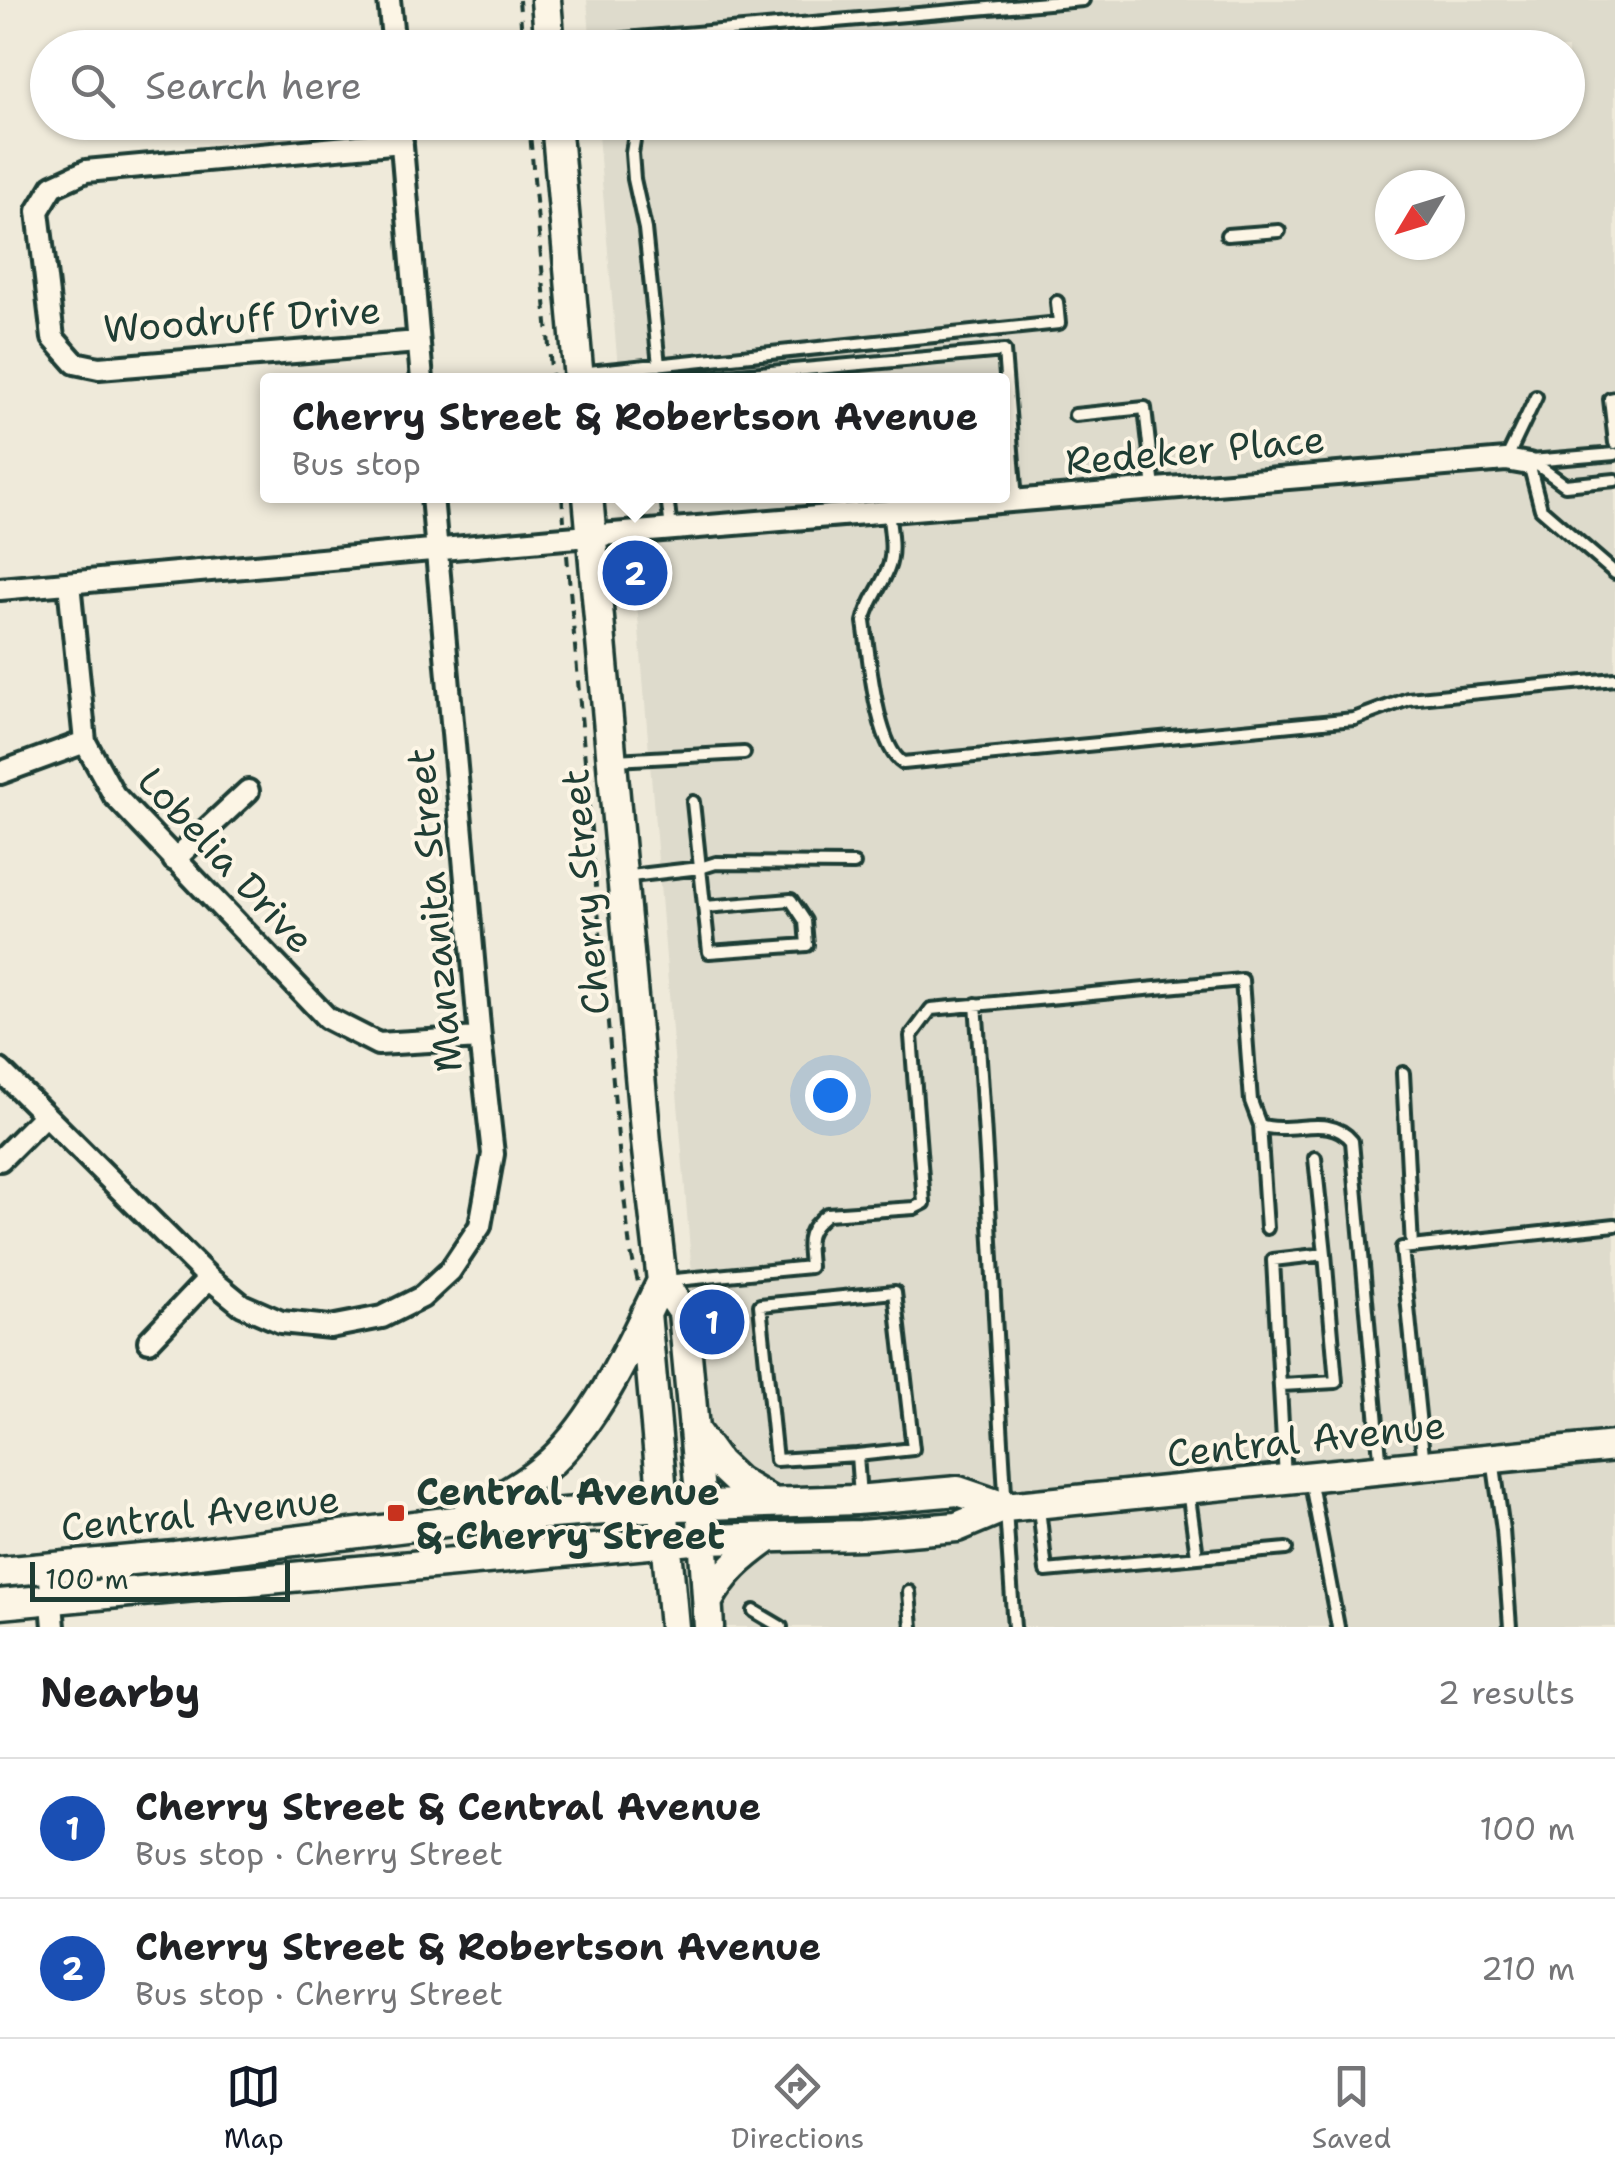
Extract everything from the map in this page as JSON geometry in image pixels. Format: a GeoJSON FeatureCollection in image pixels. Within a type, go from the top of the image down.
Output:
{"type":"FeatureCollection","features":[{"type":"Feature","properties":{"kind":"street"},"geometry":{"type":"LineString","coordinates":[[390,0],[392,30]]}},
{"type":"Feature","properties":{"kind":"street"},"geometry":{"type":"LineString","coordinates":[[546,0],[548,30]]}},
{"type":"Feature","properties":{"kind":"street","name":"Woodruff Drive"},"geometry":{"type":"LineString","coordinates":[[336,140],[86,171],[54,186],[38,211],[53,338],[74,363],[100,368],[418,342]]}},
{"type":"Feature","properties":{"kind":"street"},"geometry":{"type":"LineString","coordinates":[[402,140],[421,373]]}},
{"type":"Feature","properties":{"kind":"street"},"geometry":{"type":"LineString","coordinates":[[557,140],[569,373]]}},
{"type":"Feature","properties":{"kind":"street","name":"Redeker Place"},"geometry":{"type":"LineString","coordinates":[[1010,501],[1506,460],[1530,462]]}},
{"type":"Feature","properties":{"kind":"street","name":"Manzanita Street"},"geometry":{"type":"LineString","coordinates":[[0,1070],[209,1278],[242,1304],[282,1322],[330,1327],[382,1317],[422,1296],[450,1271],[480,1226],[493,1154],[433,503]]}},
{"type":"Feature","properties":{"kind":"street","name":"Cherry Street"},"geometry":{"type":"LineString","coordinates":[[586,503],[578,537],[610,760],[662,1282],[683,1312],[709,1614]]}},
{"type":"Feature","properties":{"kind":"street","name":"Redeker Place"},"geometry":{"type":"LineString","coordinates":[[0,589],[981,503]]}},
{"type":"Feature","properties":{"kind":"street","name":"Lobelia Drive"},"geometry":{"type":"LineString","coordinates":[[69,583],[85,742],[114,796],[327,1018],[378,1044],[480,1038]]}},
{"type":"Feature","properties":{"kind":"street"},"geometry":{"type":"LineString","coordinates":[[0,773],[85,742]]}},
{"type":"Feature","properties":{"kind":"street"},"geometry":{"type":"LineString","coordinates":[[174,860],[248,790]]}},
{"type":"Feature","properties":{"kind":"street"},"geometry":{"type":"LineString","coordinates":[[0,1160],[44,1114]]}},
{"type":"Feature","properties":{"kind":"street"},"geometry":{"type":"LineString","coordinates":[[149,1341],[209,1278]]}},
{"type":"Feature","properties":{"kind":"street"},"geometry":{"type":"LineString","coordinates":[[454,1521],[500,1498],[550,1462],[585,1424],[662,1282]]}},
{"type":"Feature","properties":{"kind":"street"},"geometry":{"type":"LineString","coordinates":[[646,1313],[674,1627]]}},
{"type":"Feature","properties":{"kind":"street"},"geometry":{"type":"LineString","coordinates":[[694,1430],[737,1481],[773,1502]]}},
{"type":"Feature","properties":{"kind":"street","name":"Central Avenue"},"geometry":{"type":"LineString","coordinates":[[0,1604],[52,1614],[666,1543],[861,1535],[957,1526],[1005,1506],[1615,1446]]}},
{"type":"Feature","properties":{"kind":"street","name":"Central Avenue"},"geometry":{"type":"LineString","coordinates":[[0,1572],[175,1556],[454,1521],[665,1506],[860,1500],[958,1491],[1005,1506]]}},
{"type":"Feature","properties":{"kind":"street"},"geometry":{"type":"LineString","coordinates":[[709,1614],[722,1577],[769,1538]]}},
{"type":"Feature","properties":{"kind":"street"},"geometry":{"type":"LineString","coordinates":[[49,1568],[52,1614]]}},
{"type":"Feature","properties":{"kind":"lane"},"geometry":{"type":"LineString","coordinates":[[764,30],[1083,0]]}},
{"type":"Feature","properties":{"kind":"lane"},"geometry":{"type":"LineString","coordinates":[[634,140],[634,179],[645,228],[659,365]]}},
{"type":"Feature","properties":{"kind":"lane"},"geometry":{"type":"LineString","coordinates":[[1226,235],[1279,231]]}},
{"type":"Feature","properties":{"kind":"lane"},"geometry":{"type":"LineString","coordinates":[[604,373],[1059,323],[1057,302]]}},
{"type":"Feature","properties":{"kind":"lane"},"geometry":{"type":"LineString","coordinates":[[760,373],[1004,351],[1006,373]]}},
{"type":"Feature","properties":{"kind":"lane"},"geometry":{"type":"LineString","coordinates":[[1506,460],[1536,396]]}},
{"type":"Feature","properties":{"kind":"lane"},"geometry":{"type":"LineString","coordinates":[[1615,398],[1610,399],[1615,442]]}},
{"type":"Feature","properties":{"kind":"lane"},"geometry":{"type":"LineString","coordinates":[[1075,415],[1145,408],[1154,489]]}},
{"type":"Feature","properties":{"kind":"lane"},"geometry":{"type":"LineString","coordinates":[[1010,426],[1016,500]]}},
{"type":"Feature","properties":{"kind":"lane"},"geometry":{"type":"LineString","coordinates":[[1530,462],[1615,454]]}},
{"type":"Feature","properties":{"kind":"lane"},"geometry":{"type":"LineString","coordinates":[[1530,462],[1565,485],[1615,480]]}},
{"type":"Feature","properties":{"kind":"lane"},"geometry":{"type":"LineString","coordinates":[[1530,462],[1541,509],[1615,572]]}},
{"type":"Feature","properties":{"kind":"lane"},"geometry":{"type":"LineString","coordinates":[[668,503],[670,530]]}},
{"type":"Feature","properties":{"kind":"lane"},"geometry":{"type":"LineString","coordinates":[[888,511],[890,564],[864,622],[879,715],[890,751],[903,763],[1354,719],[1408,699],[1615,679]]}},
{"type":"Feature","properties":{"kind":"lane"},"geometry":{"type":"LineString","coordinates":[[610,760],[744,753]]}},
{"type":"Feature","properties":{"kind":"lane"},"geometry":{"type":"LineString","coordinates":[[693,802],[700,868],[710,952],[807,945],[806,921],[790,900],[705,908]]}},
{"type":"Feature","properties":{"kind":"lane"},"geometry":{"type":"LineString","coordinates":[[620,877],[716,863],[854,864]]}},
{"type":"Feature","properties":{"kind":"lane"},"geometry":{"type":"LineString","coordinates":[[662,1282],[810,1267],[808,1234],[827,1214],[914,1208],[924,1203],[911,1036],[931,1009],[1242,980],[1252,1101],[1260,1125],[1267,1228]]}},
{"type":"Feature","properties":{"kind":"lane"},"geometry":{"type":"LineString","coordinates":[[976,1004],[1014,1627]]}},
{"type":"Feature","properties":{"kind":"lane"},"geometry":{"type":"LineString","coordinates":[[1403,1073],[1412,1247]]}},
{"type":"Feature","properties":{"kind":"lane"},"geometry":{"type":"LineString","coordinates":[[1260,1125],[1272,1129],[1336,1128],[1352,1141],[1382,1470]]}},
{"type":"Feature","properties":{"kind":"lane"},"geometry":{"type":"LineString","coordinates":[[1281,1385],[1336,1382],[1315,1158]]}},
{"type":"Feature","properties":{"kind":"lane"},"geometry":{"type":"LineString","coordinates":[[1424,1466],[1402,1248],[1615,1225]]}},
{"type":"Feature","properties":{"kind":"lane"},"geometry":{"type":"LineString","coordinates":[[1324,1254],[1274,1260],[1281,1385],[1298,1478],[1338,1627]]}},
{"type":"Feature","properties":{"kind":"lane"},"geometry":{"type":"LineString","coordinates":[[895,1292],[913,1450],[857,1455],[776,1460],[760,1305],[895,1292]]}},
{"type":"Feature","properties":{"kind":"lane"},"geometry":{"type":"LineString","coordinates":[[857,1455],[860,1500]]}},
{"type":"Feature","properties":{"kind":"lane"},"geometry":{"type":"LineString","coordinates":[[1493,1458],[1510,1627]]}},
{"type":"Feature","properties":{"kind":"lane"},"geometry":{"type":"LineString","coordinates":[[1188,1489],[1196,1556]]}},
{"type":"Feature","properties":{"kind":"lane"},"geometry":{"type":"LineString","coordinates":[[1039,1503],[1046,1570],[1286,1549]]}},
{"type":"Feature","properties":{"kind":"lane"},"geometry":{"type":"LineString","coordinates":[[909,1592],[912,1627]]}},
{"type":"Feature","properties":{"kind":"lane"},"geometry":{"type":"LineString","coordinates":[[754,1611],[776,1626]]}},
{"type":"Feature","properties":{"kind":"path"},"geometry":{"type":"LineString","coordinates":[[518,0],[520,30]]}},
{"type":"Feature","properties":{"kind":"path"},"geometry":{"type":"LineString","coordinates":[[532,140],[568,373]]}},
{"type":"Feature","properties":{"kind":"path"},"geometry":{"type":"LineString","coordinates":[[565,503],[578,537],[620,1161],[630,1250],[646,1313]]}},
{"type":"Feature","properties":{"kind":"shaded area"},"geometry":{"type":"Polygon","coordinates":[[[587,0],[1615,0],[1615,1627],[721,1627],[629,503],[1010,503],[1010,373],[618,373],[598,140],[1585,140],[1585,30],[590,30],[587,0]]]}},
{"type":"Feature","properties":{"kind":"place","name":"Cherry Street & Robertson Avenue"},"geometry":{"type":"Point","coordinates":[635,573]}},
{"type":"Feature","properties":{"kind":"place","name":"Cherry Street & Central Avenue"},"geometry":{"type":"Point","coordinates":[712,1322]}},
{"type":"Feature","properties":{"kind":"place","name":"Central Avenue & Cherry Street"},"geometry":{"type":"Point","coordinates":[396,1513]}}]}
